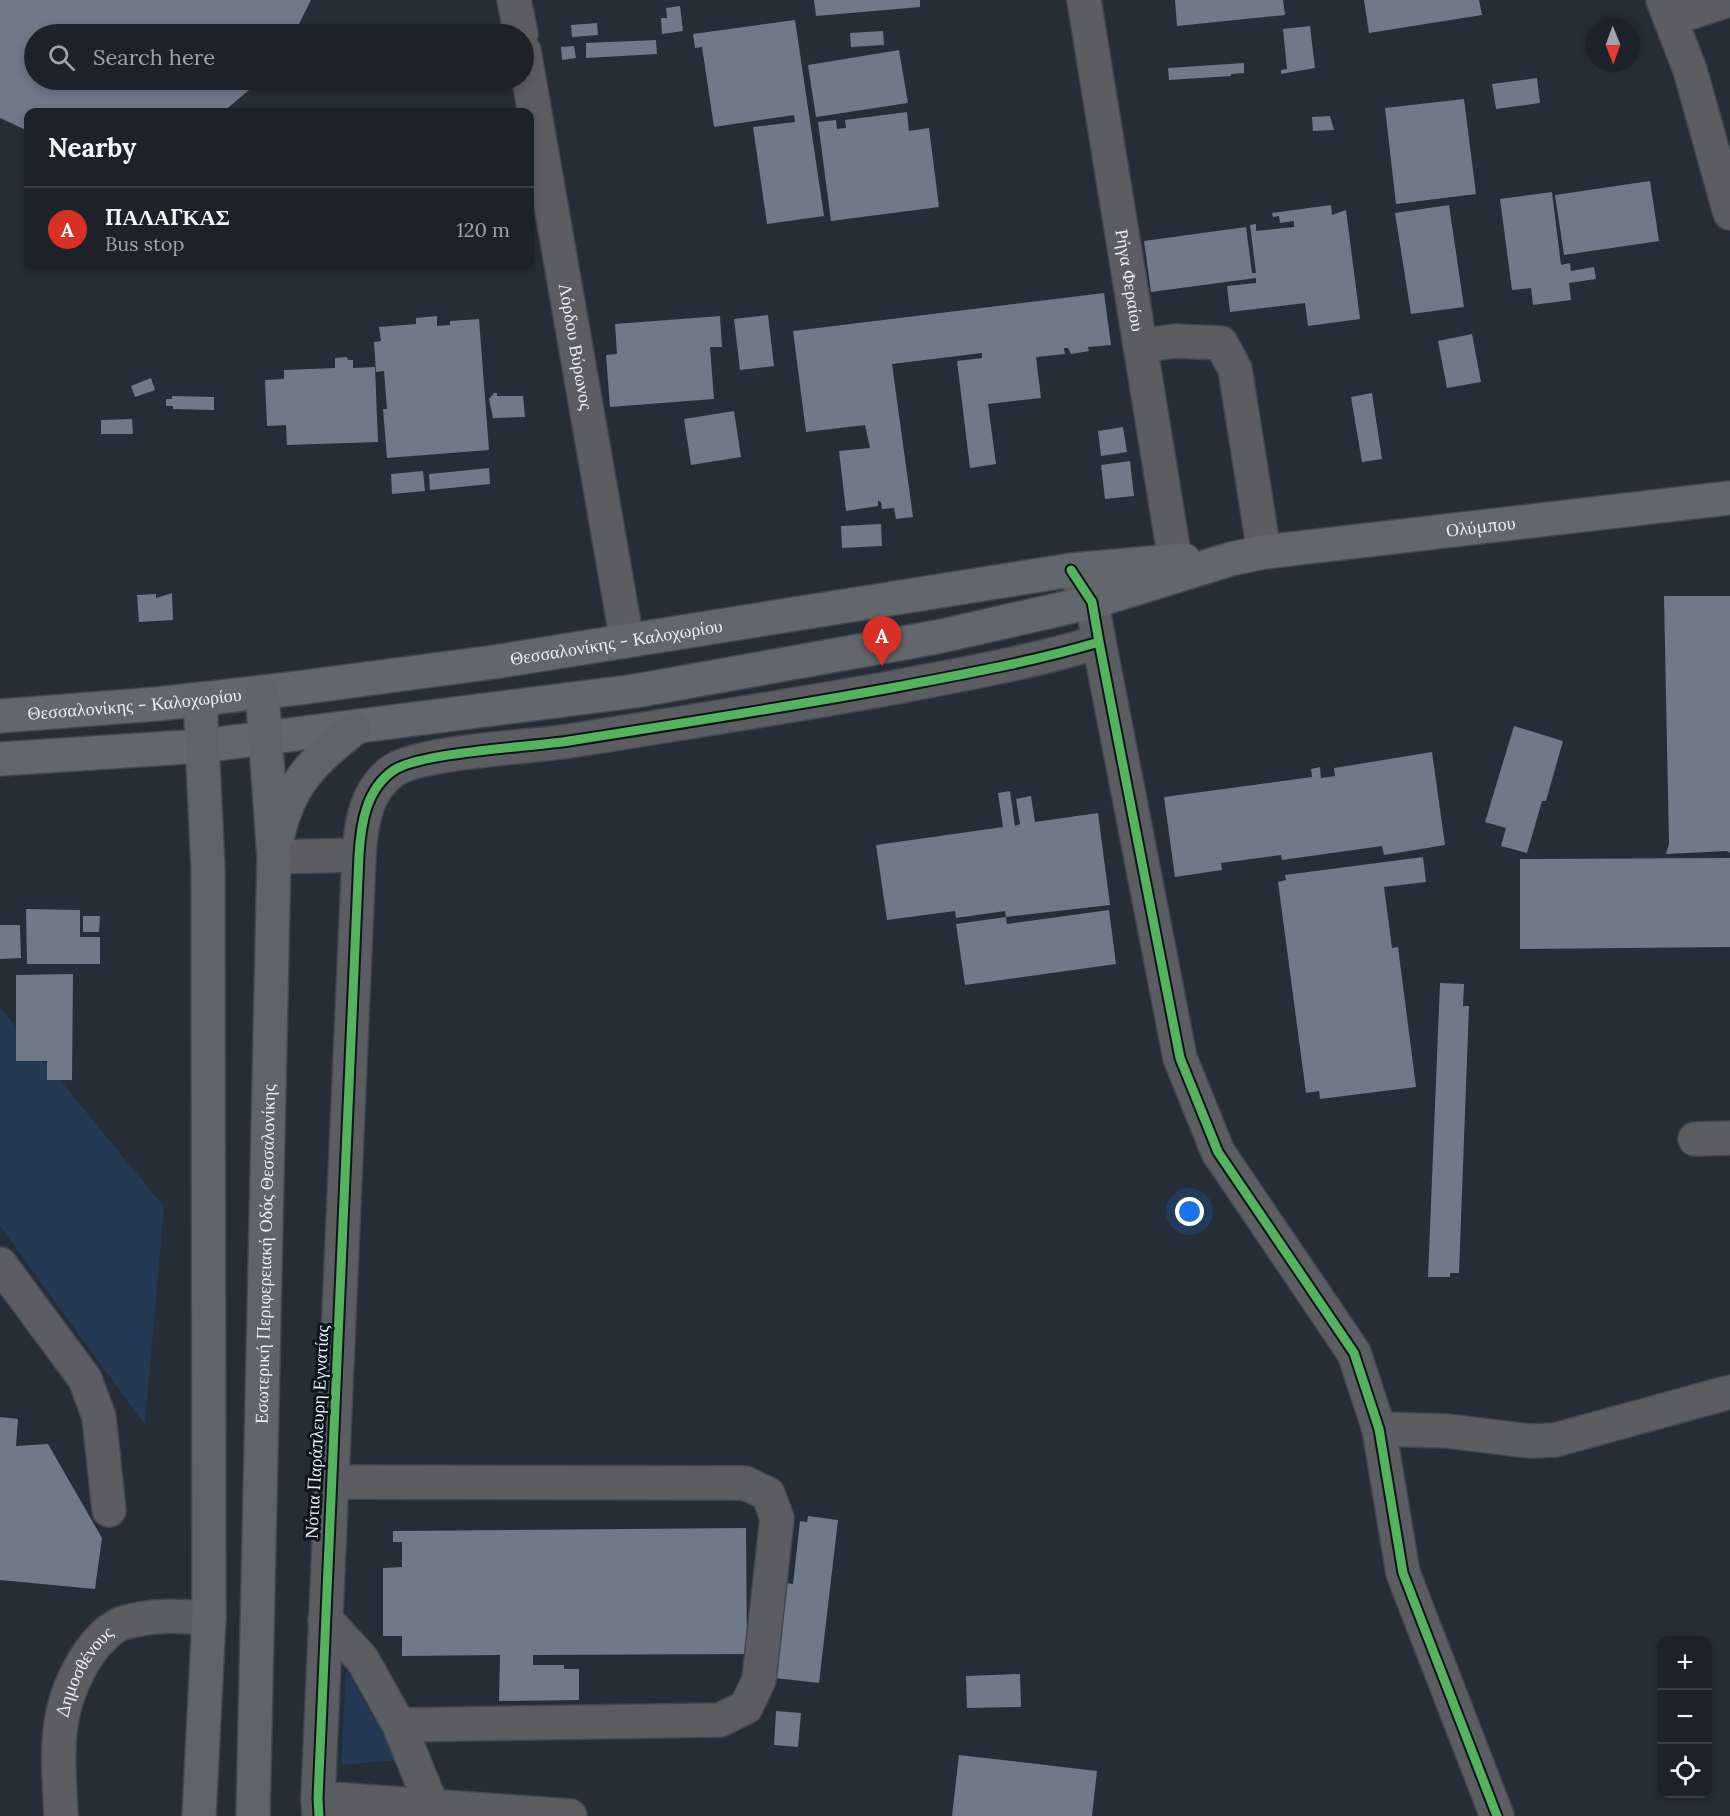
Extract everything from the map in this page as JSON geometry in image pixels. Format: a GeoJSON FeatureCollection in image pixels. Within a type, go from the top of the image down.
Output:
{"type":"FeatureCollection","features":[{"type":"Feature","properties":{"kind":"highway","name":"Εσωτερική Περιφερειακή Οδός Θεσσαλονίκης"},"geometry":{"type":"LineString","coordinates":[[253,1816],[274,857],[262,692]]}},
{"type":"Feature","properties":{"kind":"highway"},"geometry":{"type":"LineString","coordinates":[[200,699],[208,869],[209,1618],[200,1816]]}},
{"type":"Feature","properties":{"kind":"highway"},"geometry":{"type":"LineString","coordinates":[[274,857],[283,813],[296,785],[320,755],[354,729]]}},
{"type":"Feature","properties":{"kind":"main road","name":"Ολύμπου"},"geometry":{"type":"LineString","coordinates":[[1231,559],[1264,552],[1730,498]]}},
{"type":"Feature","properties":{"kind":"main road","name":"Θεσσαλονίκης - Καλοχωρίου"},"geometry":{"type":"LineString","coordinates":[[0,716],[262,692],[494,662],[1071,570],[1175,560],[1231,559]]}},
{"type":"Feature","properties":{"kind":"main road"},"geometry":{"type":"LineString","coordinates":[[0,759],[202,747],[635,691],[936,637],[1092,603],[1231,559]]}},
{"type":"Feature","properties":{"kind":"street"},"geometry":{"type":"LineString","coordinates":[[514,0],[518,24]]}},
{"type":"Feature","properties":{"kind":"street","name":"Ρήγα Φεραίου"},"geometry":{"type":"LineString","coordinates":[[1084,0],[1175,560]]}},
{"type":"Feature","properties":{"kind":"street"},"geometry":{"type":"LineString","coordinates":[[1730,0],[1666,10],[1690,70],[1730,213]]}},
{"type":"Feature","properties":{"kind":"street","name":"Λόρδου Βύρωνος"},"geometry":{"type":"LineString","coordinates":[[531,90],[534,108]]}},
{"type":"Feature","properties":{"kind":"street","name":"Λόρδου Βύρωνος"},"geometry":{"type":"LineString","coordinates":[[534,108],[627,641]]}},
{"type":"Feature","properties":{"kind":"street"},"geometry":{"type":"LineString","coordinates":[[1140,346],[1175,341],[1221,343],[1235,369],[1264,552]]}},
{"type":"Feature","properties":{"kind":"street"},"geometry":{"type":"LineString","coordinates":[[1071,570],[1092,603],[1180,1058],[1218,1152],[1354,1353],[1378,1429],[1403,1573],[1497,1816]]}},
{"type":"Feature","properties":{"kind":"street","name":"Νότια Παράπλευρη Εγνατίας"},"geometry":{"type":"LineString","coordinates":[[319,1807],[325,1619],[359,855],[364,811],[376,788],[395,770],[422,760],[783,708],[1036,660],[1099,642]]}},
{"type":"Feature","properties":{"kind":"street"},"geometry":{"type":"LineString","coordinates":[[274,857],[359,855]]}},
{"type":"Feature","properties":{"kind":"street"},"geometry":{"type":"LineString","coordinates":[[1695,1139],[1730,1138]]}},
{"type":"Feature","properties":{"kind":"street"},"geometry":{"type":"LineString","coordinates":[[0,1264],[85,1379],[99,1417],[109,1510]]}},
{"type":"Feature","properties":{"kind":"street"},"geometry":{"type":"LineString","coordinates":[[1378,1429],[1448,1431],[1530,1441],[1555,1440],[1730,1392]]}},
{"type":"Feature","properties":{"kind":"street"},"geometry":{"type":"LineString","coordinates":[[331,1482],[745,1484],[768,1494],[777,1518],[759,1680],[746,1707],[720,1720],[399,1725]]}},
{"type":"Feature","properties":{"kind":"street","name":"Δημοσθένους"},"geometry":{"type":"LineString","coordinates":[[61,1816],[58,1761],[62,1710],[76,1674],[95,1644],[120,1624],[162,1615],[209,1618]]}},
{"type":"Feature","properties":{"kind":"street"},"geometry":{"type":"LineString","coordinates":[[325,1619],[362,1659],[399,1725],[432,1806]]}},
{"type":"Feature","properties":{"kind":"street"},"geometry":{"type":"LineString","coordinates":[[319,1807],[432,1806],[570,1816]]}},
{"type":"Feature","properties":{"kind":"shaded area"},"geometry":{"type":"Polygon","coordinates":[[[0,1007],[164,1207],[145,1425],[0,1226],[0,1007]]]}},
{"type":"Feature","properties":{"kind":"shaded area"},"geometry":{"type":"Polygon","coordinates":[[[346,1669],[398,1760],[341,1765],[346,1669]]]}},
{"type":"Feature","properties":{"kind":"building"},"geometry":{"type":"Polygon","coordinates":[[[0,0],[311,0],[299,24],[24,24],[24,90],[249,90],[228,108],[24,108],[24,129],[0,118],[0,0]]]}},
{"type":"Feature","properties":{"kind":"building"},"geometry":{"type":"Polygon","coordinates":[[[814,0],[920,0],[920,7],[816,16],[814,0]]]}},
{"type":"Feature","properties":{"kind":"building"},"geometry":{"type":"Polygon","coordinates":[[[1175,0],[1283,0],[1285,15],[1177,26],[1175,0]]]}},
{"type":"Feature","properties":{"kind":"building"},"geometry":{"type":"Polygon","coordinates":[[[1364,0],[1479,0],[1482,15],[1369,33],[1364,0]]]}},
{"type":"Feature","properties":{"kind":"building"},"geometry":{"type":"Polygon","coordinates":[[[680,6],[683,31],[662,34],[661,18],[667,18],[666,8],[680,6]]]}},
{"type":"Feature","properties":{"kind":"building"},"geometry":{"type":"Polygon","coordinates":[[[795,20],[824,216],[767,224],[753,127],[795,122],[794,115],[714,127],[702,47],[695,48],[693,34],[795,20]]]}},
{"type":"Feature","properties":{"kind":"building"},"geometry":{"type":"Polygon","coordinates":[[[597,23],[598,35],[572,37],[571,25],[597,23]]]}},
{"type":"Feature","properties":{"kind":"building"},"geometry":{"type":"Polygon","coordinates":[[[1310,26],[1315,68],[1281,74],[1281,70],[1287,69],[1283,29],[1310,26]]]}},
{"type":"Feature","properties":{"kind":"building"},"geometry":{"type":"Polygon","coordinates":[[[883,31],[884,45],[851,47],[850,33],[883,31]]]}},
{"type":"Feature","properties":{"kind":"building"},"geometry":{"type":"Polygon","coordinates":[[[656,40],[657,54],[586,58],[586,43],[656,40]]]}},
{"type":"Feature","properties":{"kind":"building"},"geometry":{"type":"Polygon","coordinates":[[[574,46],[576,58],[562,60],[561,47],[574,46]]]}},
{"type":"Feature","properties":{"kind":"building"},"geometry":{"type":"Polygon","coordinates":[[[899,50],[908,103],[816,117],[808,65],[899,50]]]}},
{"type":"Feature","properties":{"kind":"building"},"geometry":{"type":"Polygon","coordinates":[[[1244,63],[1244,73],[1231,74],[1231,76],[1169,80],[1168,68],[1244,63]]]}},
{"type":"Feature","properties":{"kind":"building"},"geometry":{"type":"Polygon","coordinates":[[[1537,78],[1540,103],[1496,109],[1492,84],[1537,78]]]}},
{"type":"Feature","properties":{"kind":"building"},"geometry":{"type":"Polygon","coordinates":[[[1464,99],[1476,194],[1396,204],[1385,108],[1464,99]]]}},
{"type":"Feature","properties":{"kind":"building"},"geometry":{"type":"Polygon","coordinates":[[[907,112],[909,131],[929,128],[939,207],[831,221],[818,122],[836,120],[837,129],[846,128],[845,120],[907,112]]]}},
{"type":"Feature","properties":{"kind":"building"},"geometry":{"type":"Polygon","coordinates":[[[1330,116],[1334,130],[1313,131],[1312,117],[1330,116]]]}},
{"type":"Feature","properties":{"kind":"building"},"geometry":{"type":"Polygon","coordinates":[[[1650,181],[1659,241],[1564,255],[1555,195],[1650,181]]]}},
{"type":"Feature","properties":{"kind":"building"},"geometry":{"type":"Polygon","coordinates":[[[1552,192],[1561,265],[1570,263],[1571,271],[1594,267],[1596,279],[1569,283],[1571,300],[1533,305],[1531,288],[1512,290],[1500,199],[1552,192]]]}},
{"type":"Feature","properties":{"kind":"building"},"geometry":{"type":"Polygon","coordinates":[[[1331,205],[1332,215],[1346,210],[1360,319],[1308,326],[1305,303],[1230,312],[1227,286],[1256,283],[1256,278],[1151,292],[1144,241],[1246,227],[1252,273],[1256,273],[1250,225],[1256,224],[1256,231],[1294,227],[1294,221],[1280,223],[1279,216],[1273,217],[1272,213],[1331,205]]]}},
{"type":"Feature","properties":{"kind":"building"},"geometry":{"type":"Polygon","coordinates":[[[1449,205],[1464,307],[1411,314],[1395,213],[1449,205]]]}},
{"type":"Feature","properties":{"kind":"building"},"geometry":{"type":"Polygon","coordinates":[[[1104,293],[1111,345],[1088,347],[1089,351],[1071,354],[1068,348],[1064,348],[1065,354],[1036,357],[1041,398],[988,404],[996,464],[970,468],[957,361],[982,358],[982,353],[892,364],[913,517],[896,519],[894,508],[882,509],[881,502],[878,501],[878,506],[846,511],[839,451],[870,448],[865,425],[806,432],[793,331],[1104,293]]]}},
{"type":"Feature","properties":{"kind":"building"},"geometry":{"type":"Polygon","coordinates":[[[768,315],[774,366],[740,370],[734,319],[768,315]]]}},
{"type":"Feature","properties":{"kind":"building"},"geometry":{"type":"Polygon","coordinates":[[[437,316],[437,326],[450,325],[450,321],[479,319],[489,450],[387,458],[383,409],[387,409],[384,371],[376,372],[374,342],[381,341],[379,327],[416,324],[416,318],[437,316]]]}},
{"type":"Feature","properties":{"kind":"building"},"geometry":{"type":"Polygon","coordinates":[[[720,316],[722,347],[710,347],[714,399],[610,407],[606,355],[617,354],[615,324],[720,316]]]}},
{"type":"Feature","properties":{"kind":"building"},"geometry":{"type":"Polygon","coordinates":[[[1472,334],[1481,382],[1447,388],[1438,341],[1472,334]]]}},
{"type":"Feature","properties":{"kind":"building"},"geometry":{"type":"Polygon","coordinates":[[[347,357],[348,360],[353,360],[353,368],[375,367],[378,442],[287,445],[286,425],[267,426],[265,380],[284,379],[284,370],[335,368],[335,358],[347,357]]]}},
{"type":"Feature","properties":{"kind":"building"},"geometry":{"type":"Polygon","coordinates":[[[151,378],[155,390],[135,397],[131,386],[151,378]]]}},
{"type":"Feature","properties":{"kind":"building"},"geometry":{"type":"Polygon","coordinates":[[[497,393],[497,396],[523,396],[525,417],[493,418],[489,399],[497,393]]]}},
{"type":"Feature","properties":{"kind":"building"},"geometry":{"type":"Polygon","coordinates":[[[1372,393],[1382,459],[1362,462],[1351,397],[1372,393]]]}},
{"type":"Feature","properties":{"kind":"building"},"geometry":{"type":"Polygon","coordinates":[[[172,396],[214,397],[214,410],[173,409],[173,406],[166,406],[166,399],[172,399],[172,396]]]}},
{"type":"Feature","properties":{"kind":"building"},"geometry":{"type":"Polygon","coordinates":[[[734,411],[741,457],[691,465],[684,419],[734,411]]]}},
{"type":"Feature","properties":{"kind":"building"},"geometry":{"type":"Polygon","coordinates":[[[132,419],[133,434],[101,434],[101,420],[132,419]]]}},
{"type":"Feature","properties":{"kind":"building"},"geometry":{"type":"Polygon","coordinates":[[[1123,427],[1127,452],[1101,456],[1098,431],[1123,427]]]}},
{"type":"Feature","properties":{"kind":"building"},"geometry":{"type":"Polygon","coordinates":[[[1130,461],[1134,496],[1105,499],[1101,465],[1130,461]]]}},
{"type":"Feature","properties":{"kind":"building"},"geometry":{"type":"Polygon","coordinates":[[[489,468],[490,484],[430,490],[429,474],[489,468]]]}},
{"type":"Feature","properties":{"kind":"building"},"geometry":{"type":"Polygon","coordinates":[[[423,471],[425,491],[392,494],[391,474],[423,471]]]}},
{"type":"Feature","properties":{"kind":"building"},"geometry":{"type":"Polygon","coordinates":[[[881,524],[882,546],[842,548],[841,526],[881,524]]]}},
{"type":"Feature","properties":{"kind":"building"},"geometry":{"type":"Polygon","coordinates":[[[172,593],[173,620],[139,622],[137,595],[156,594],[156,598],[172,593]]]}},
{"type":"Feature","properties":{"kind":"building"},"geometry":{"type":"Polygon","coordinates":[[[1664,596],[1730,596],[1730,853],[1727,851],[1666,854],[1669,844],[1664,596]]]}},
{"type":"Feature","properties":{"kind":"building"},"geometry":{"type":"Polygon","coordinates":[[[1514,726],[1563,741],[1546,801],[1542,801],[1527,853],[1501,846],[1506,828],[1485,822],[1514,726]]]}},
{"type":"Feature","properties":{"kind":"building"},"geometry":{"type":"Polygon","coordinates":[[[1432,752],[1445,845],[1384,855],[1382,846],[1282,860],[1281,855],[1221,863],[1222,870],[1175,877],[1164,797],[1312,777],[1311,769],[1320,767],[1321,778],[1335,776],[1334,768],[1432,752]]]}},
{"type":"Feature","properties":{"kind":"building"},"geometry":{"type":"Polygon","coordinates":[[[1010,791],[1015,826],[1020,824],[1016,799],[1031,796],[1035,822],[1098,813],[1110,905],[1006,917],[1005,911],[956,918],[955,911],[887,920],[876,845],[1003,827],[998,793],[1010,791]]]}},
{"type":"Feature","properties":{"kind":"building"},"geometry":{"type":"Polygon","coordinates":[[[1423,857],[1426,882],[1384,887],[1392,948],[1398,947],[1416,1087],[1320,1099],[1319,1091],[1306,1093],[1278,882],[1286,880],[1285,875],[1423,857]]]}},
{"type":"Feature","properties":{"kind":"building"},"geometry":{"type":"Polygon","coordinates":[[[1730,858],[1730,947],[1520,949],[1520,859],[1730,858]]]}},
{"type":"Feature","properties":{"kind":"building"},"geometry":{"type":"Polygon","coordinates":[[[26,909],[80,910],[80,937],[100,937],[100,964],[27,964],[26,909]]]}},
{"type":"Feature","properties":{"kind":"building"},"geometry":{"type":"Polygon","coordinates":[[[1109,910],[1116,964],[965,985],[956,924],[1006,917],[1007,924],[1109,910]]]}},
{"type":"Feature","properties":{"kind":"building"},"geometry":{"type":"Polygon","coordinates":[[[83,916],[100,916],[99,932],[83,932],[83,916]]]}},
{"type":"Feature","properties":{"kind":"building"},"geometry":{"type":"Polygon","coordinates":[[[0,925],[20,925],[21,958],[0,959],[0,925]]]}},
{"type":"Feature","properties":{"kind":"building"},"geometry":{"type":"Polygon","coordinates":[[[73,974],[72,1080],[47,1080],[47,1061],[16,1061],[16,975],[73,974]]]}},
{"type":"Feature","properties":{"kind":"building"},"geometry":{"type":"Polygon","coordinates":[[[1440,983],[1464,984],[1463,1006],[1469,1006],[1459,1273],[1450,1273],[1450,1277],[1428,1277],[1440,983]]]}},
{"type":"Feature","properties":{"kind":"building"},"geometry":{"type":"Polygon","coordinates":[[[0,1417],[18,1419],[16,1446],[48,1444],[102,1538],[95,1589],[0,1580],[0,1417]]]}},
{"type":"Feature","properties":{"kind":"building"},"geometry":{"type":"Polygon","coordinates":[[[808,1516],[838,1520],[819,1683],[775,1678],[786,1583],[793,1584],[800,1521],[807,1522],[808,1516]]]}},
{"type":"Feature","properties":{"kind":"building"},"geometry":{"type":"Polygon","coordinates":[[[746,1528],[747,1654],[533,1655],[533,1665],[564,1665],[564,1669],[579,1669],[579,1700],[499,1701],[500,1655],[402,1656],[402,1636],[383,1636],[383,1568],[402,1567],[402,1542],[393,1542],[393,1531],[746,1528]]]}},
{"type":"Feature","properties":{"kind":"building"},"geometry":{"type":"Polygon","coordinates":[[[1020,1674],[1021,1707],[967,1708],[966,1676],[1020,1674]]]}},
{"type":"Feature","properties":{"kind":"building"},"geometry":{"type":"Polygon","coordinates":[[[776,1711],[801,1713],[798,1747],[774,1745],[776,1711]]]}},
{"type":"Feature","properties":{"kind":"building"},"geometry":{"type":"Polygon","coordinates":[[[959,1755],[1097,1771],[1092,1816],[952,1816],[959,1755]]]}},
{"type":"Feature","properties":{"kind":"cycle path"},"geometry":{"type":"LineString","coordinates":[[319,1816],[359,855],[364,819],[377,787],[394,770],[408,764],[451,754],[569,741],[896,687],[1049,656],[1099,642],[1092,602],[1071,570]]}},
{"type":"Feature","properties":{"kind":"cycle path"},"geometry":{"type":"LineString","coordinates":[[1099,642],[1180,1058],[1218,1152],[1354,1353],[1379,1429],[1403,1573],[1497,1816]]}},
{"type":"Feature","properties":{"kind":"place","name":"ΠΑΛΑΓΚΑΣ"},"geometry":{"type":"Point","coordinates":[882,666]}}]}
